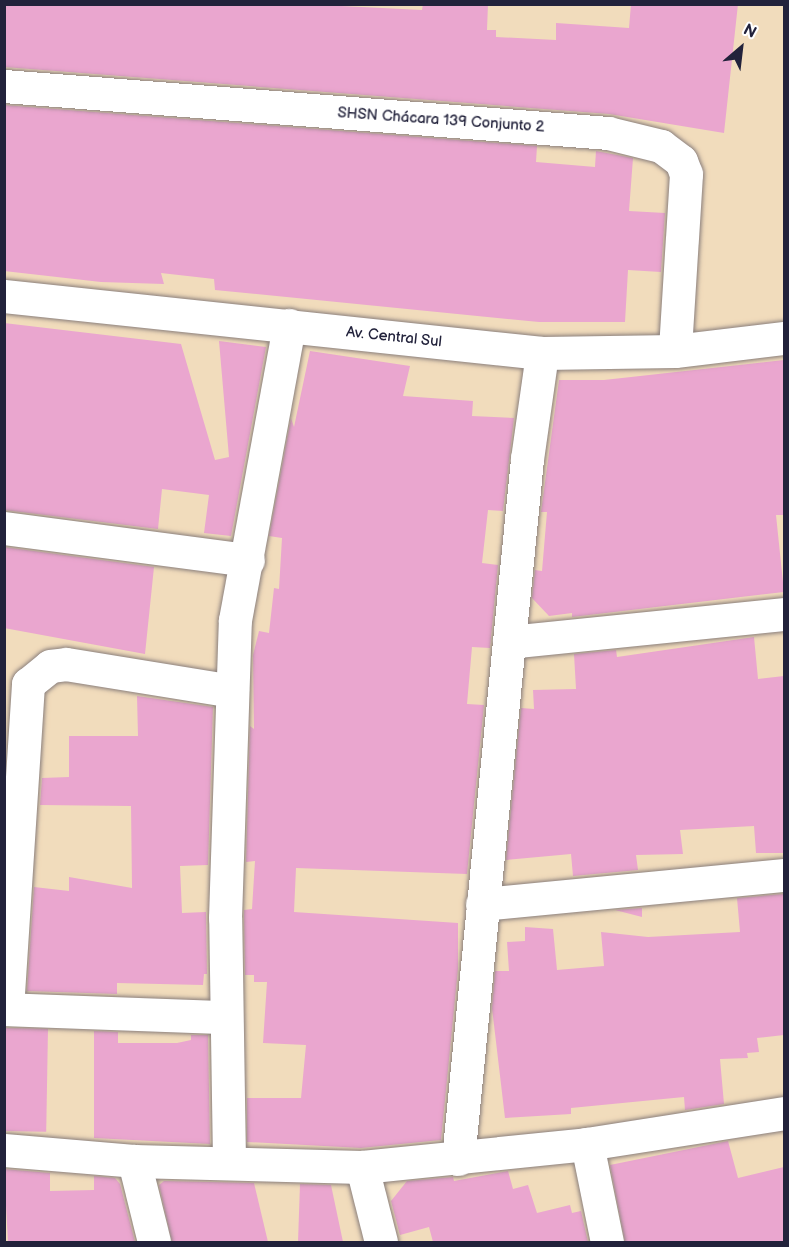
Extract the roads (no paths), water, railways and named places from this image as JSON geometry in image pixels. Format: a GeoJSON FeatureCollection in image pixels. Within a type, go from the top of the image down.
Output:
{"type":"FeatureCollection","features":[{"type":"Feature","properties":{"kind":"street","name":"SHSN Chácara 139 Conjunto 2"},"geometry":{"type":"LineString","coordinates":[[4,86],[608,134],[662,146],[681,161],[686,174],[675,351]]}},
{"type":"Feature","properties":{"kind":"street","name":"Av. Central Sul"},"geometry":{"type":"LineString","coordinates":[[4,296],[542,353],[675,351],[784,338]]}},
{"type":"Feature","properties":{"kind":"street"},"geometry":{"type":"LineString","coordinates":[[229,1161],[224,1017],[235,620],[290,325]]}},
{"type":"Feature","properties":{"kind":"street"},"geometry":{"type":"LineString","coordinates":[[458,1159],[509,642],[542,353]]}},
{"type":"Feature","properties":{"kind":"street"},"geometry":{"type":"LineString","coordinates":[[4,528],[248,560]]}},
{"type":"Feature","properties":{"kind":"street"},"geometry":{"type":"LineString","coordinates":[[509,642],[784,614]]}},
{"type":"Feature","properties":{"kind":"street"},"geometry":{"type":"LineString","coordinates":[[224,1017],[6,1009],[28,684],[50,666],[66,664],[232,691]]}},
{"type":"Feature","properties":{"kind":"street"},"geometry":{"type":"LineString","coordinates":[[482,904],[784,875]]}},
{"type":"Feature","properties":{"kind":"street"},"geometry":{"type":"LineString","coordinates":[[4,1150],[134,1161],[229,1161],[362,1167],[458,1159],[587,1144],[784,1113]]}},
{"type":"Feature","properties":{"kind":"street"},"geometry":{"type":"LineString","coordinates":[[587,1144],[607,1242]]}},
{"type":"Feature","properties":{"kind":"street"},"geometry":{"type":"LineString","coordinates":[[134,1161],[154,1242]]}},
{"type":"Feature","properties":{"kind":"street"},"geometry":{"type":"LineString","coordinates":[[362,1167],[381,1242]]}}]}
